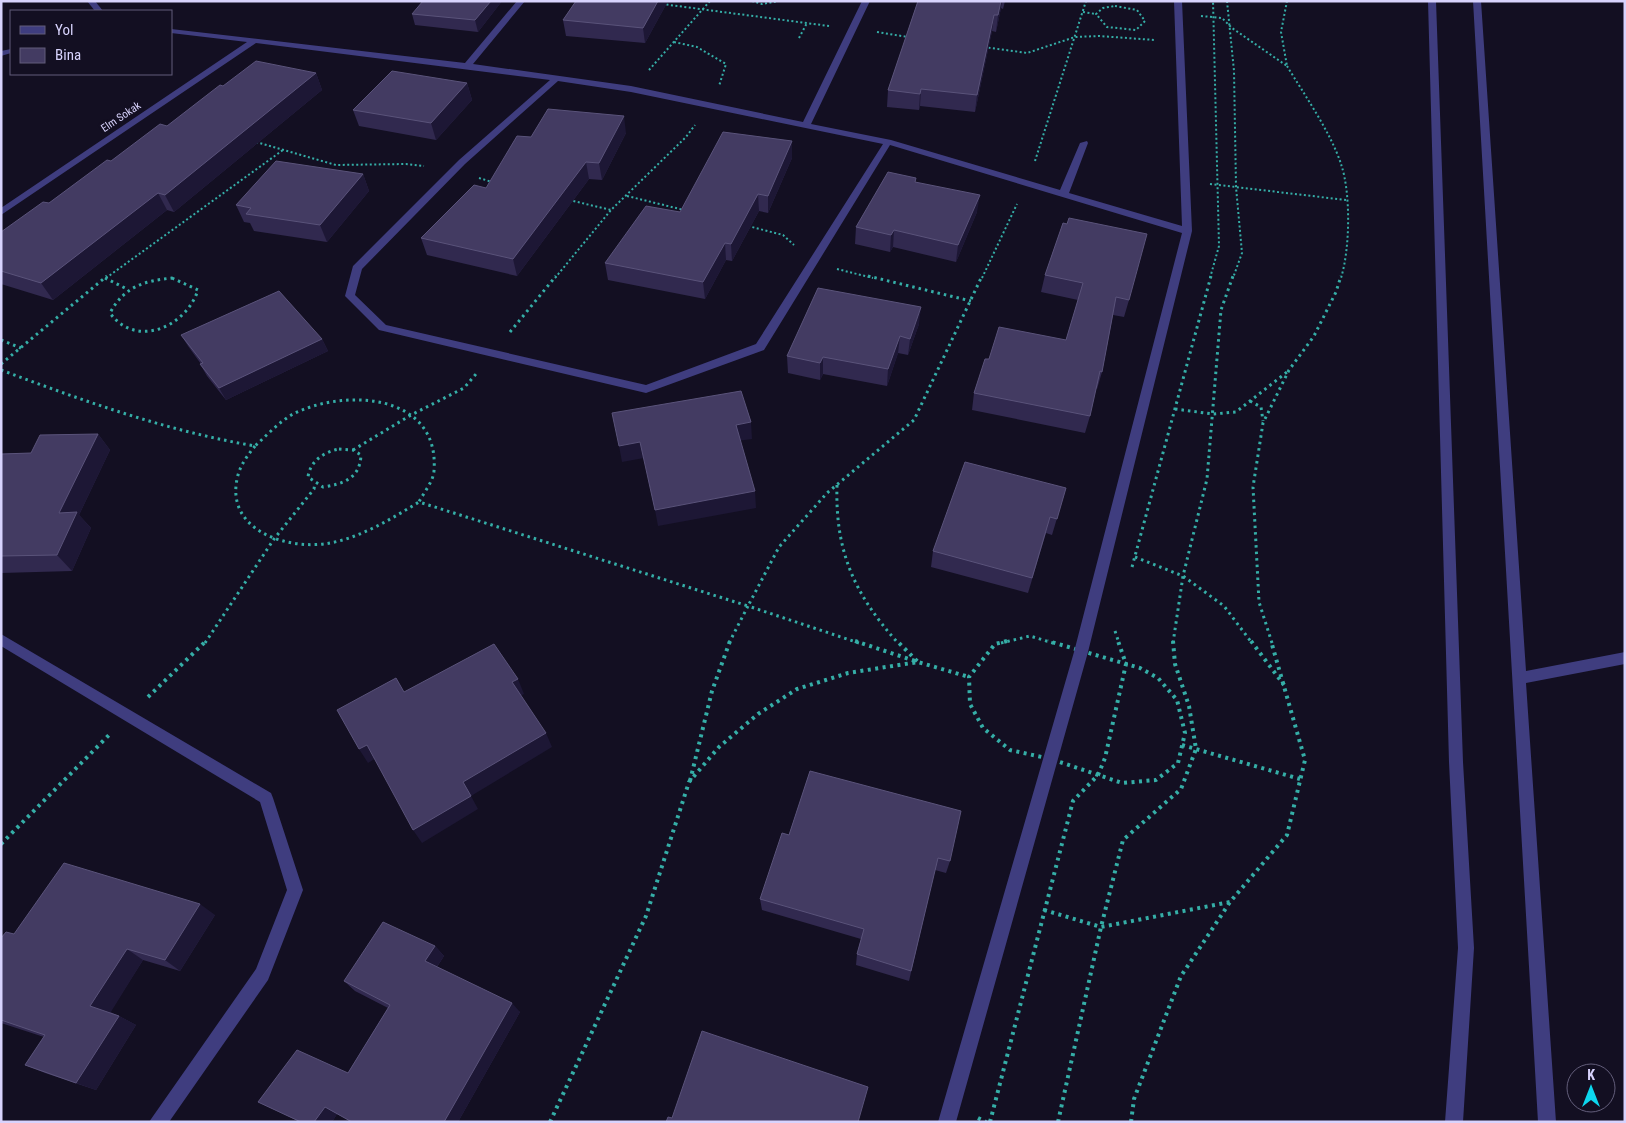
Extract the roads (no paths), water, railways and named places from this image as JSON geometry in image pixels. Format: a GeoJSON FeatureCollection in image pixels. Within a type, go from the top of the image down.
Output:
{"type":"FeatureCollection","features":[{"type":"Feature","properties":{"kind":"street"},"geometry":{"type":"LineString","coordinates":[[467,66],[521,1]]}},
{"type":"Feature","properties":{"kind":"street"},"geometry":{"type":"LineString","coordinates":[[806,125],[866,1]]}},
{"type":"Feature","properties":{"kind":"street"},"geometry":{"type":"LineString","coordinates":[[947,1122],[1081,652],[1187,231],[1178,1]]}},
{"type":"Feature","properties":{"kind":"street"},"geometry":{"type":"LineString","coordinates":[[1432,1],[1456,762],[1466,948],[1454,1122]]}},
{"type":"Feature","properties":{"kind":"street"},"geometry":{"type":"LineString","coordinates":[[1477,1],[1547,1122]]}},
{"type":"Feature","properties":{"kind":"street"},"geometry":{"type":"LineString","coordinates":[[172,31],[467,66],[631,89],[888,142],[1187,231]]}},
{"type":"Feature","properties":{"kind":"street","name":"Elm Sokak"},"geometry":{"type":"LineString","coordinates":[[1,212],[254,41]]}},
{"type":"Feature","properties":{"kind":"street"},"geometry":{"type":"LineString","coordinates":[[557,78],[462,162],[357,268],[350,296],[383,328],[646,388],[760,347],[888,142]]}},
{"type":"Feature","properties":{"kind":"street"},"geometry":{"type":"LineString","coordinates":[[1064,193],[1084,143]]}},
{"type":"Feature","properties":{"kind":"street"},"geometry":{"type":"LineString","coordinates":[[1,639],[266,798],[295,890],[262,974],[158,1122]]}},
{"type":"Feature","properties":{"kind":"street"},"geometry":{"type":"LineString","coordinates":[[1520,678],[1625,658]]}}]}
